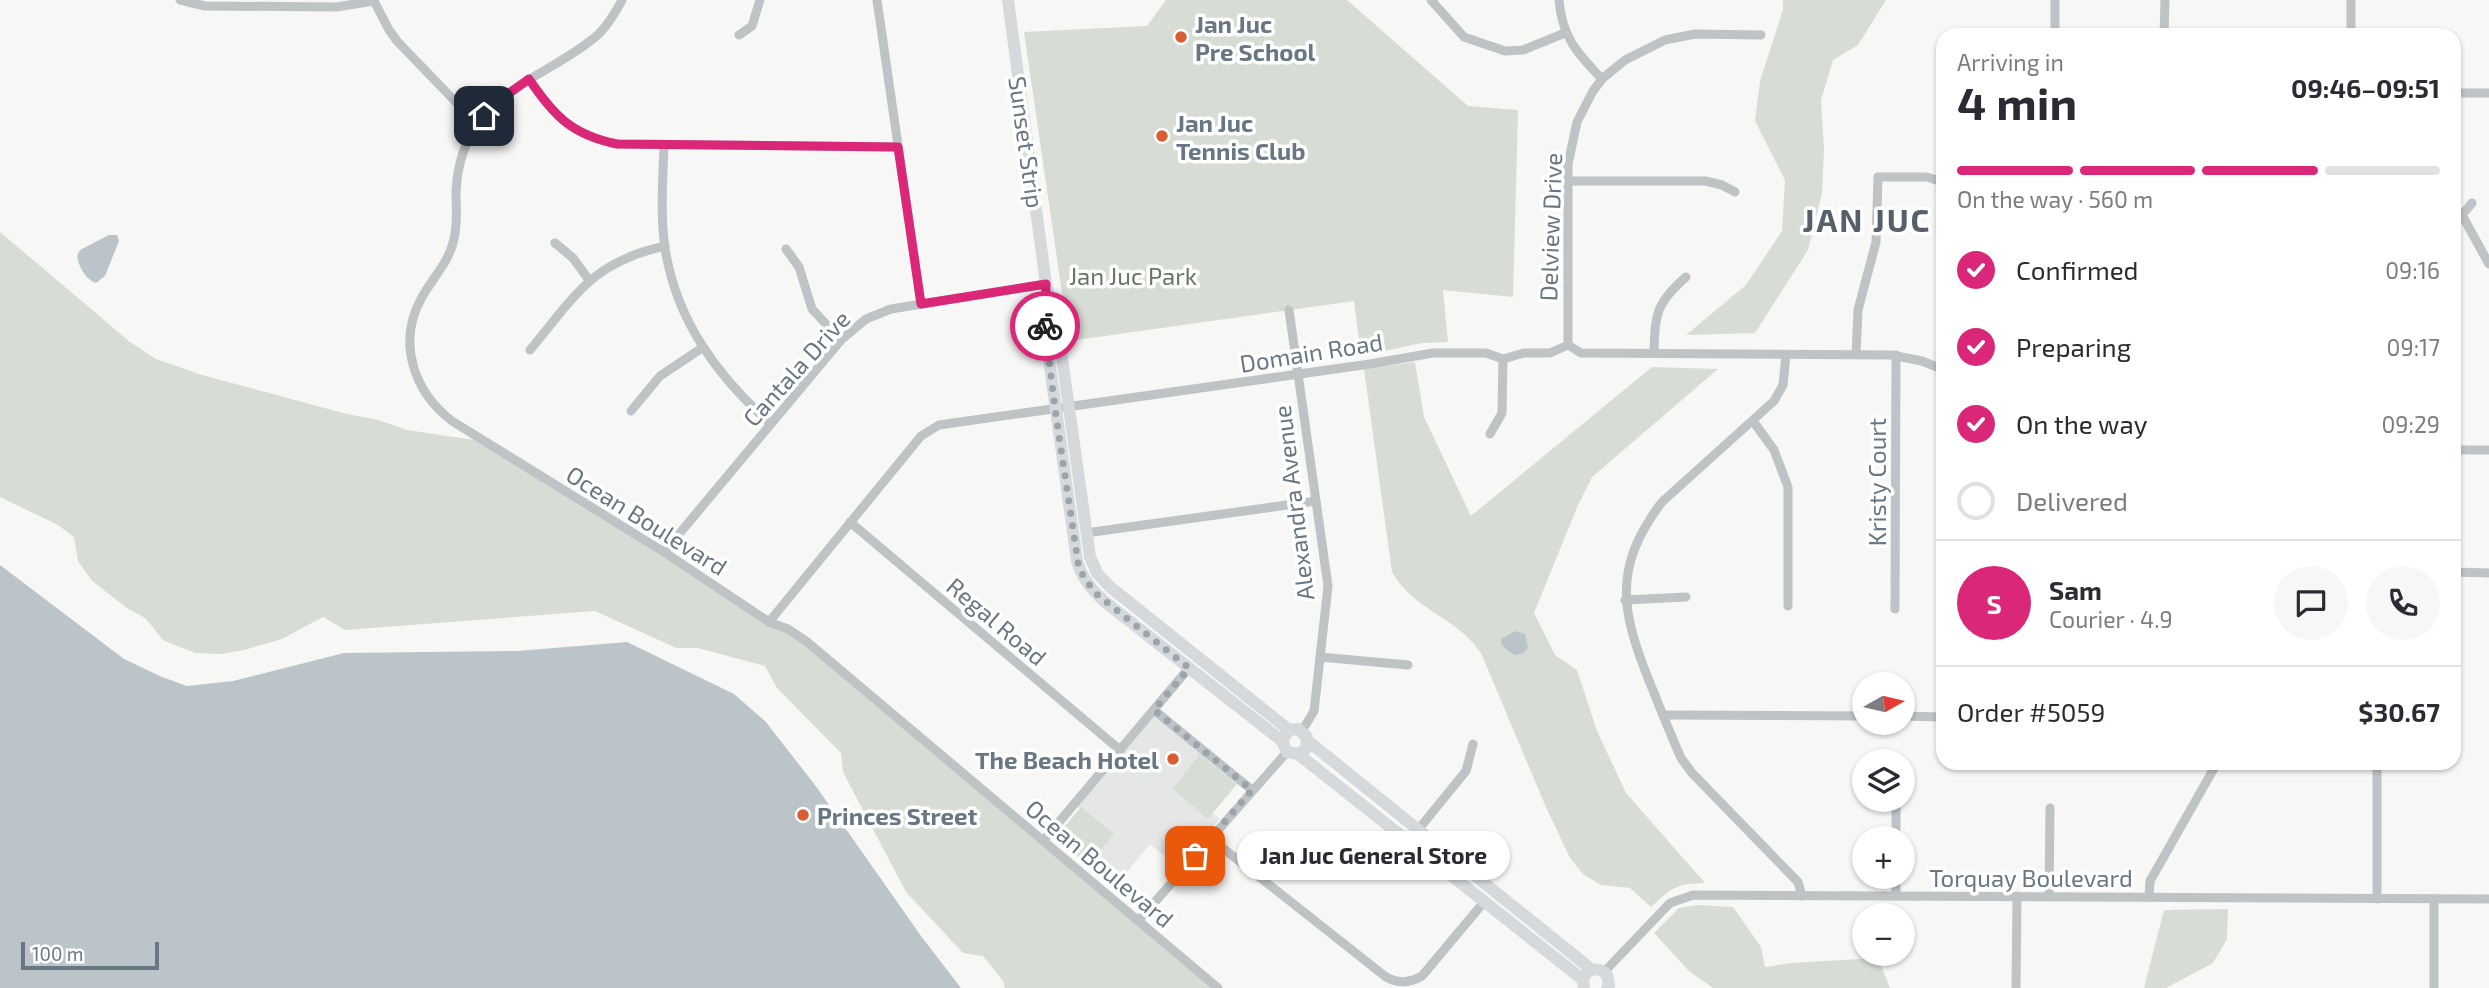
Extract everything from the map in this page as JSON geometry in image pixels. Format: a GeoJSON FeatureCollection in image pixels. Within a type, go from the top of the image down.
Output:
{"type":"FeatureCollection","features":[{"type":"Feature","properties":{"kind":"street"},"geometry":{"type":"LineString","coordinates":[[180,0],[205,6],[323,7],[347,6],[374,0],[397,41],[477,124]]}},
{"type":"Feature","properties":{"kind":"street","name":"Ocean Boulevard"},"geometry":{"type":"LineString","coordinates":[[622,0],[594,38],[501,99],[477,124],[466,146],[457,176],[457,222],[451,249],[441,271],[421,299],[413,320],[410,346],[418,381],[435,407],[452,421],[664,552],[769,622],[788,629],[806,641],[1218,988]]}},
{"type":"Feature","properties":{"kind":"street"},"geometry":{"type":"LineString","coordinates":[[738,35],[752,26],[760,0]]}},
{"type":"Feature","properties":{"kind":"street"},"geometry":{"type":"LineString","coordinates":[[877,0],[921,304]]}},
{"type":"Feature","properties":{"kind":"street","name":"Sunset Strip"},"geometry":{"type":"LineString","coordinates":[[1008,0],[1046,284],[1059,337],[1093,566],[1102,580],[1300,734],[1418,830],[1590,977]]}},
{"type":"Feature","properties":{"kind":"street"},"geometry":{"type":"LineString","coordinates":[[1431,0],[1464,37],[1505,51],[1523,50],[1565,33]]}},
{"type":"Feature","properties":{"kind":"street"},"geometry":{"type":"LineString","coordinates":[[1559,0],[1565,33],[1576,51],[1602,79]]}},
{"type":"Feature","properties":{"kind":"street"},"geometry":{"type":"LineString","coordinates":[[2055,0],[2055,28]]}},
{"type":"Feature","properties":{"kind":"street"},"geometry":{"type":"LineString","coordinates":[[2164,28],[2165,0]]}},
{"type":"Feature","properties":{"kind":"street"},"geometry":{"type":"LineString","coordinates":[[2351,0],[2351,28]]}},
{"type":"Feature","properties":{"kind":"street","name":"Delview Drive"},"geometry":{"type":"LineString","coordinates":[[1568,345],[1570,151],[1577,122],[1587,100],[1602,79],[1637,51],[1665,40],[1695,34],[1761,35]]}},
{"type":"Feature","properties":{"kind":"street"},"geometry":{"type":"LineString","coordinates":[[529,79],[550,109],[579,132],[617,144],[898,147]]}},
{"type":"Feature","properties":{"kind":"street"},"geometry":{"type":"LineString","coordinates":[[2461,93],[2489,93]]}},
{"type":"Feature","properties":{"kind":"street"},"geometry":{"type":"LineString","coordinates":[[664,145],[662,211],[665,246],[679,299],[702,348],[736,392],[771,424]]}},
{"type":"Feature","properties":{"kind":"street"},"geometry":{"type":"LineString","coordinates":[[1856,354],[1858,310],[1877,232],[1878,177],[1927,177],[1936,180]]}},
{"type":"Feature","properties":{"kind":"street"},"geometry":{"type":"LineString","coordinates":[[1568,181],[1705,181],[1735,192]]}},
{"type":"Feature","properties":{"kind":"street"},"geometry":{"type":"LineString","coordinates":[[2461,212],[2472,203]]}},
{"type":"Feature","properties":{"kind":"street"},"geometry":{"type":"LineString","coordinates":[[2461,219],[2489,264]]}},
{"type":"Feature","properties":{"kind":"street"},"geometry":{"type":"LineString","coordinates":[[555,243],[573,258],[589,280]]}},
{"type":"Feature","properties":{"kind":"street"},"geometry":{"type":"LineString","coordinates":[[530,350],[589,280],[624,258],[665,246]]}},
{"type":"Feature","properties":{"kind":"street"},"geometry":{"type":"LineString","coordinates":[[786,249],[799,267],[812,309],[841,340]]}},
{"type":"Feature","properties":{"kind":"street"},"geometry":{"type":"LineString","coordinates":[[1654,353],[1659,308],[1669,291],[1686,277]]}},
{"type":"Feature","properties":{"kind":"street","name":"Sunset Strip"},"geometry":{"type":"LineString","coordinates":[[1046,284],[1045,331],[1077,561],[1094,592],[1484,902],[1590,977]]}},
{"type":"Feature","properties":{"kind":"street","name":"Cantala Drive"},"geometry":{"type":"LineString","coordinates":[[664,552],[841,340],[859,324],[878,313],[1046,284]]}},
{"type":"Feature","properties":{"kind":"street","name":"Alexandra Avenue"},"geometry":{"type":"LineString","coordinates":[[1289,310],[1328,586],[1314,711],[1300,734]]}},
{"type":"Feature","properties":{"kind":"street","name":"Domain Road"},"geometry":{"type":"LineString","coordinates":[[769,622],[921,436],[932,428],[1433,353],[1486,353],[1503,359],[1524,353],[1550,354],[1568,345],[1581,353],[1896,355],[1936,367]]}},
{"type":"Feature","properties":{"kind":"street"},"geometry":{"type":"LineString","coordinates":[[631,411],[660,376],[702,348]]}},
{"type":"Feature","properties":{"kind":"street"},"geometry":{"type":"LineString","coordinates":[[1786,355],[1786,374],[1779,393],[1753,421],[1662,502],[1652,515],[1633,552],[1625,600],[1633,640],[1686,765],[1798,881],[1802,896]]}},
{"type":"Feature","properties":{"kind":"street","name":"Kristy Court"},"geometry":{"type":"LineString","coordinates":[[1895,610],[1896,355]]}},
{"type":"Feature","properties":{"kind":"street"},"geometry":{"type":"LineString","coordinates":[[1490,434],[1502,413],[1503,359]]}},
{"type":"Feature","properties":{"kind":"street"},"geometry":{"type":"LineString","coordinates":[[1753,421],[1781,464],[1788,487],[1788,606]]}},
{"type":"Feature","properties":{"kind":"street"},"geometry":{"type":"LineString","coordinates":[[2461,450],[2489,450]]}},
{"type":"Feature","properties":{"kind":"street"},"geometry":{"type":"LineString","coordinates":[[1086,533],[1316,501]]}},
{"type":"Feature","properties":{"kind":"street","name":"Regal Road"},"geometry":{"type":"LineString","coordinates":[[849,522],[1120,750]]}},
{"type":"Feature","properties":{"kind":"street"},"geometry":{"type":"LineString","coordinates":[[2461,572],[2489,573]]}},
{"type":"Feature","properties":{"kind":"street"},"geometry":{"type":"LineString","coordinates":[[1625,600],[1686,597]]}},
{"type":"Feature","properties":{"kind":"street"},"geometry":{"type":"LineString","coordinates":[[1320,657],[1408,665]]}},
{"type":"Feature","properties":{"kind":"street"},"geometry":{"type":"LineString","coordinates":[[1043,841],[1189,668]]}},
{"type":"Feature","properties":{"kind":"street"},"geometry":{"type":"LineString","coordinates":[[1154,710],[1252,790]]}},
{"type":"Feature","properties":{"kind":"street"},"geometry":{"type":"LineString","coordinates":[[1663,715],[1852,716]]}},
{"type":"Feature","properties":{"kind":"street"},"geometry":{"type":"LineString","coordinates":[[1915,716],[1936,717]]}},
{"type":"Feature","properties":{"kind":"street"},"geometry":{"type":"LineString","coordinates":[[1289,749],[1306,749],[1300,734]]}},
{"type":"Feature","properties":{"kind":"street"},"geometry":{"type":"LineString","coordinates":[[1139,920],[1300,734]]}},
{"type":"Feature","properties":{"kind":"street"},"geometry":{"type":"LineString","coordinates":[[1409,841],[1465,771],[1473,744]]}},
{"type":"Feature","properties":{"kind":"street"},"geometry":{"type":"LineString","coordinates":[[2149,897],[2150,881],[2213,770]]}},
{"type":"Feature","properties":{"kind":"street"},"geometry":{"type":"LineString","coordinates":[[2377,770],[2377,898]]}},
{"type":"Feature","properties":{"kind":"street"},"geometry":{"type":"LineString","coordinates":[[2049,897],[2050,808]]}},
{"type":"Feature","properties":{"kind":"street"},"geometry":{"type":"LineString","coordinates":[[1210,838],[1391,980],[1411,982],[1422,976],[1484,902]]}},
{"type":"Feature","properties":{"kind":"street"},"geometry":{"type":"LineString","coordinates":[[1896,889],[1896,896]]}},
{"type":"Feature","properties":{"kind":"street","name":"Torquay Boulevard"},"geometry":{"type":"LineString","coordinates":[[1590,977],[1676,899],[1693,895],[2489,899]]}},
{"type":"Feature","properties":{"kind":"street"},"geometry":{"type":"LineString","coordinates":[[2016,988],[2017,896]]}},
{"type":"Feature","properties":{"kind":"street"},"geometry":{"type":"LineString","coordinates":[[2434,899],[2434,988]]}},
{"type":"Feature","properties":{"kind":"street"},"geometry":{"type":"LineString","coordinates":[[1590,977],[1610,987]]}},
{"type":"Feature","properties":{"kind":"shaded area"},"geometry":{"type":"Polygon","coordinates":[[[109,235],[117,235],[119,241],[105,276],[96,283],[83,272],[77,256],[80,250],[109,235]]]}},
{"type":"Feature","properties":{"kind":"shaded area"},"geometry":{"type":"Polygon","coordinates":[[[0,565],[124,659],[187,686],[233,681],[344,653],[517,651],[627,642],[734,694],[765,721],[815,785],[921,936],[961,988],[0,988],[0,565]]]}},
{"type":"Feature","properties":{"kind":"shaded area"},"geometry":{"type":"Polygon","coordinates":[[[1515,631],[1525,634],[1528,648],[1524,653],[1515,655],[1504,647],[1501,639],[1515,631]]]}},
{"type":"Feature","properties":{"kind":"shaded area"},"geometry":{"type":"Polygon","coordinates":[[[1154,713],[1206,757],[1181,787],[1220,819],[1179,868],[1150,844],[1118,883],[1090,859],[1109,835],[1077,806],[1154,713]]]}},
{"type":"Feature","properties":{"kind":"green space","name":"Jan Juc Park"},"geometry":{"type":"Polygon","coordinates":[[[1166,0],[1347,0],[1468,106],[1518,110],[1513,297],[1443,290],[1448,342],[1422,343],[1361,356],[1354,301],[1069,341],[1024,32],[1147,26],[1166,0]]]}},
{"type":"Feature","properties":{"kind":"green space"},"geometry":{"type":"Polygon","coordinates":[[[1783,0],[1886,0],[1858,45],[1833,60],[1821,100],[1824,149],[1822,193],[1808,250],[1755,333],[1686,335],[1746,285],[1782,231],[1785,180],[1755,121],[1760,81],[1783,10],[1783,0]]]}},
{"type":"Feature","properties":{"kind":"green space"},"geometry":{"type":"Polygon","coordinates":[[[0,232],[130,342],[156,359],[202,375],[378,420],[407,430],[487,442],[788,629],[1217,988],[1005,988],[1003,981],[983,956],[963,953],[906,892],[843,772],[841,753],[777,688],[765,666],[698,648],[676,648],[595,611],[345,630],[323,617],[282,639],[221,654],[195,653],[163,640],[145,618],[127,608],[92,581],[78,561],[74,537],[58,525],[0,497],[0,232]]]}},
{"type":"Feature","properties":{"kind":"green space"},"geometry":{"type":"Polygon","coordinates":[[[1415,362],[1424,417],[1471,516],[1652,367],[1718,369],[1592,477],[1534,613],[1555,655],[1577,670],[1597,731],[1626,793],[1705,883],[1675,888],[1651,907],[1630,888],[1601,885],[1584,875],[1570,858],[1545,805],[1481,653],[1460,631],[1412,596],[1392,572],[1364,369],[1415,362]]]}},
{"type":"Feature","properties":{"kind":"green space"},"geometry":{"type":"Polygon","coordinates":[[[1200,754],[1237,784],[1208,819],[1173,789],[1200,754]]]}},
{"type":"Feature","properties":{"kind":"green space"},"geometry":{"type":"Polygon","coordinates":[[[1081,807],[1114,834],[1088,865],[1055,838],[1081,807]]]}},
{"type":"Feature","properties":{"kind":"green space"},"geometry":{"type":"Polygon","coordinates":[[[1698,905],[1733,907],[1761,947],[1765,967],[1852,959],[1852,966],[1881,966],[1890,988],[1713,988],[1689,971],[1654,933],[1679,908],[1698,905]]]}},
{"type":"Feature","properties":{"kind":"green space"},"geometry":{"type":"Polygon","coordinates":[[[2228,909],[2227,939],[2213,963],[2166,988],[2144,988],[2164,910],[2228,909]]]}},
{"type":"Feature","properties":{"kind":"way so far"},"geometry":{"type":"LineString","coordinates":[[1045,326],[1079,569],[1094,592],[1189,668],[1154,710],[1252,790],[1195,856]]}},
{"type":"Feature","properties":{"kind":"place","name":"Jan Juc Pre School"},"geometry":{"type":"Point","coordinates":[1181,37]}},
{"type":"Feature","properties":{"kind":"place","name":"Jan Juc Tennis Club"},"geometry":{"type":"Point","coordinates":[1162,136]}},
{"type":"Feature","properties":{"kind":"place","name":"The Beach Hotel"},"geometry":{"type":"Point","coordinates":[1173,759]}},
{"type":"Feature","properties":{"kind":"place","name":"Princes Street"},"geometry":{"type":"Point","coordinates":[803,815]}},
{"type":"Feature","properties":{"kind":"place","name":"Jan Juc General Store"},"geometry":{"type":"Point","coordinates":[1195,856]}},
{"type":"Feature","properties":{"kind":"district","name":"JAN JUC"},"geometry":{"type":"Point","coordinates":[1867,219]}},
{"type":"Feature","properties":{"kind":"route"},"geometry":{"type":"LineString","coordinates":[[484,116],[501,99],[529,79],[550,109],[568,125],[593,138],[617,144],[898,147],[921,304],[1046,284],[1045,326]]}}]}
